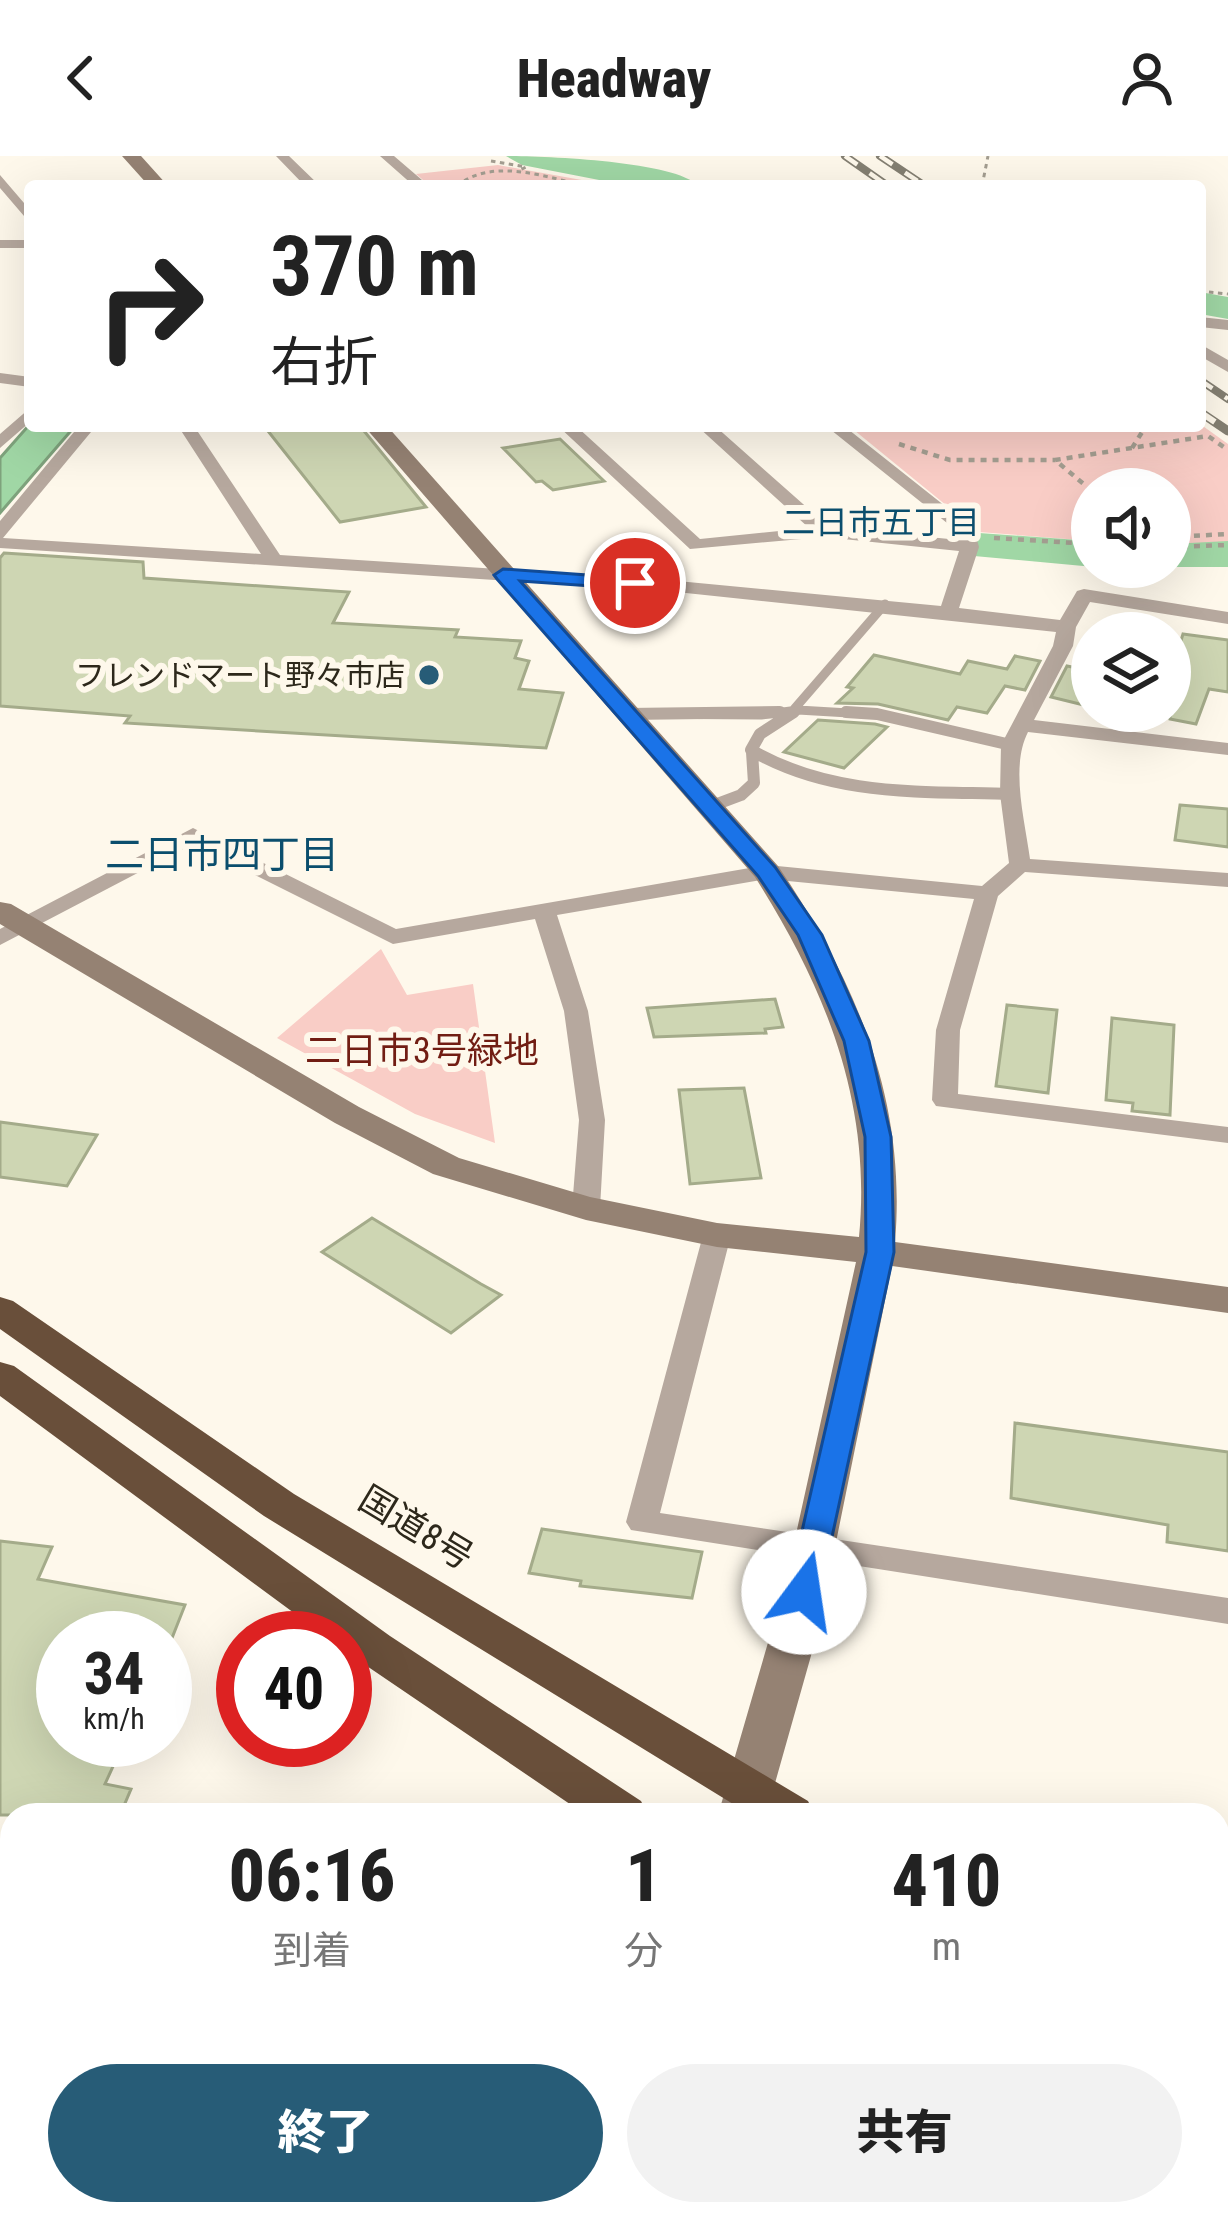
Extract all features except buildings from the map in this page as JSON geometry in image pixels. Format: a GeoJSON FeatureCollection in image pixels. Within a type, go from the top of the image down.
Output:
{"type":"FeatureCollection","features":[{"type":"Feature","properties":{"kind":"highway","name":"国道8号"},"geometry":{"type":"LineString","coordinates":[[0,1310],[279,1504],[744,1803]]}},
{"type":"Feature","properties":{"kind":"highway"},"geometry":{"type":"LineString","coordinates":[[0,1376],[374,1648],[606,1803]]}},
{"type":"Feature","properties":{"kind":"street"},"geometry":{"type":"LineString","coordinates":[[131,156],[153,180]]}},
{"type":"Feature","properties":{"kind":"street"},"geometry":{"type":"LineString","coordinates":[[282,156],[307,180]]}},
{"type":"Feature","properties":{"kind":"street"},"geometry":{"type":"LineString","coordinates":[[386,156],[415,180]]}},
{"type":"Feature","properties":{"kind":"street"},"geometry":{"type":"LineString","coordinates":[[0,179],[24,211]]}},
{"type":"Feature","properties":{"kind":"street"},"geometry":{"type":"LineString","coordinates":[[0,443],[24,419]]}},
{"type":"Feature","properties":{"kind":"street"},"geometry":{"type":"LineString","coordinates":[[0,533],[83,432]]}},
{"type":"Feature","properties":{"kind":"street"},"geometry":{"type":"LineString","coordinates":[[189,432],[274,560]]}},
{"type":"Feature","properties":{"kind":"street"},"geometry":{"type":"LineString","coordinates":[[380,432],[767,872],[810,935],[856,1041],[878,1137],[880,1252],[814,1551],[746,1803]]}},
{"type":"Feature","properties":{"kind":"street"},"geometry":{"type":"LineString","coordinates":[[573,432],[696,545],[824,532],[969,541]]}},
{"type":"Feature","properties":{"kind":"street"},"geometry":{"type":"LineString","coordinates":[[712,432],[824,532]]}},
{"type":"Feature","properties":{"kind":"street"},"geometry":{"type":"LineString","coordinates":[[842,432],[965,529],[969,541],[949,611]]}},
{"type":"Feature","properties":{"kind":"street"},"geometry":{"type":"LineString","coordinates":[[0,543],[679,586],[885,604],[1066,627]]}},
{"type":"Feature","properties":{"kind":"street"},"geometry":{"type":"LineString","coordinates":[[679,586],[696,545]]}},
{"type":"Feature","properties":{"kind":"street"},"geometry":{"type":"LineString","coordinates":[[1020,865],[1011,794],[1011,745],[1084,595],[1228,618]]}},
{"type":"Feature","properties":{"kind":"street"},"geometry":{"type":"LineString","coordinates":[[1025,724],[1228,749]]}},
{"type":"Feature","properties":{"kind":"street"},"geometry":{"type":"LineString","coordinates":[[8,925],[193,835],[393,937],[767,872],[987,892]]}},
{"type":"Feature","properties":{"kind":"street"},"geometry":{"type":"LineString","coordinates":[[1228,880],[1020,865],[987,892],[948,1030],[945,1100],[1228,1135]]}},
{"type":"Feature","properties":{"kind":"street"},"geometry":{"type":"LineString","coordinates":[[544,912],[576,1011],[586,1076],[592,1120],[586,1208]]}},
{"type":"Feature","properties":{"kind":"street"},"geometry":{"type":"LineString","coordinates":[[8,925],[426,1156],[586,1208],[717,1235],[880,1252],[1228,1300]]}},
{"type":"Feature","properties":{"kind":"street"},"geometry":{"type":"LineString","coordinates":[[717,1235],[642,1522],[1228,1611]]}},
{"type":"Feature","properties":{"kind":"lane"},"geometry":{"type":"LineString","coordinates":[[752,752],[760,734],[798,710],[885,604]]}},
{"type":"Feature","properties":{"kind":"lane"},"geometry":{"type":"LineString","coordinates":[[627,714],[761,715],[798,710],[877,714],[1011,745]]}},
{"type":"Feature","properties":{"kind":"lane"},"geometry":{"type":"LineString","coordinates":[[752,752],[802,776],[838,785],[1011,794]]}},
{"type":"Feature","properties":{"kind":"lane"},"geometry":{"type":"LineString","coordinates":[[709,807],[746,796],[754,787],[759,766],[752,752]]}},
{"type":"Feature","properties":{"kind":"path"},"geometry":{"type":"LineString","coordinates":[[491,161],[526,167],[517,172]]}},
{"type":"Feature","properties":{"kind":"path"},"geometry":{"type":"LineString","coordinates":[[463,180],[471,172],[517,172],[553,180]]}},
{"type":"Feature","properties":{"kind":"path"},"geometry":{"type":"LineString","coordinates":[[1132,448],[1142,432]]}},
{"type":"Feature","properties":{"kind":"path"},"geometry":{"type":"LineString","coordinates":[[1202,432],[1228,450]]}},
{"type":"Feature","properties":{"kind":"path"},"geometry":{"type":"LineString","coordinates":[[894,442],[950,460],[1023,464],[1208,436]]}},
{"type":"Feature","properties":{"kind":"path"},"geometry":{"type":"LineString","coordinates":[[1055,460],[1071,473]]}},
{"type":"Feature","properties":{"kind":"path"},"geometry":{"type":"LineString","coordinates":[[1191,536],[1228,535]]}},
{"type":"Feature","properties":{"kind":"path"},"geometry":{"type":"LineString","coordinates":[[969,541],[1071,543]]}},
{"type":"Feature","properties":{"kind":"path"},"geometry":{"type":"LineString","coordinates":[[1191,546],[1228,544]]}},
{"type":"Feature","properties":{"kind":"green space"},"geometry":{"type":"Polygon","coordinates":[[[498,165],[582,180],[423,180],[416,174],[498,165]]]}},
{"type":"Feature","properties":{"kind":"green space"},"geometry":{"type":"Polygon","coordinates":[[[1206,428],[1228,444],[1228,543],[1191,544],[1191,468],[1071,468],[1071,539],[979,532],[856,432],[1206,432],[1206,428]]]}},
{"type":"Feature","properties":{"kind":"green space","name":"二日市3号緑地"},"geometry":{"type":"Polygon","coordinates":[[[381,949],[407,995],[473,984],[495,1143],[415,1114],[277,1038],[381,949]]]}},
{"type":"Feature","properties":{"kind":"shaded area"},"geometry":{"type":"Polygon","coordinates":[[[24,431],[70,432],[0,513],[0,458],[24,431]]]}},
{"type":"Feature","properties":{"kind":"waterway"},"geometry":{"type":"LineString","coordinates":[[522,156],[650,180]]}},
{"type":"Feature","properties":{"kind":"waterway"},"geometry":{"type":"LineString","coordinates":[[1206,304],[1228,308]]}},
{"type":"Feature","properties":{"kind":"waterway"},"geometry":{"type":"LineString","coordinates":[[979,546],[1071,553]]}},
{"type":"Feature","properties":{"kind":"waterway"},"geometry":{"type":"LineString","coordinates":[[1191,556],[1228,554]]}},
{"type":"Feature","properties":{"kind":"railway"},"geometry":{"type":"LineString","coordinates":[[845,156],[879,180]]}},
{"type":"Feature","properties":{"kind":"railway"},"geometry":{"type":"LineString","coordinates":[[880,156],[916,180]]}},
{"type":"Feature","properties":{"kind":"railway"},"geometry":{"type":"LineString","coordinates":[[1206,384],[1228,399]]}},
{"type":"Feature","properties":{"kind":"railway"},"geometry":{"type":"LineString","coordinates":[[1206,416],[1228,431]]}},
{"type":"Feature","properties":{"kind":"place","name":"フレンドマート野々市店"},"geometry":{"type":"Point","coordinates":[429,675]}},
{"type":"Feature","properties":{"kind":"district","name":"二日市五丁目"},"geometry":{"type":"Point","coordinates":[881,522]}},
{"type":"Feature","properties":{"kind":"district","name":"二日市四丁目"},"geometry":{"type":"Point","coordinates":[222,855]}},
{"type":"Feature","properties":{"kind":"route"},"geometry":{"type":"LineString","coordinates":[[635,583],[503,575],[767,872],[810,935],[856,1041],[878,1137],[880,1252],[804,1592]]}}]}
